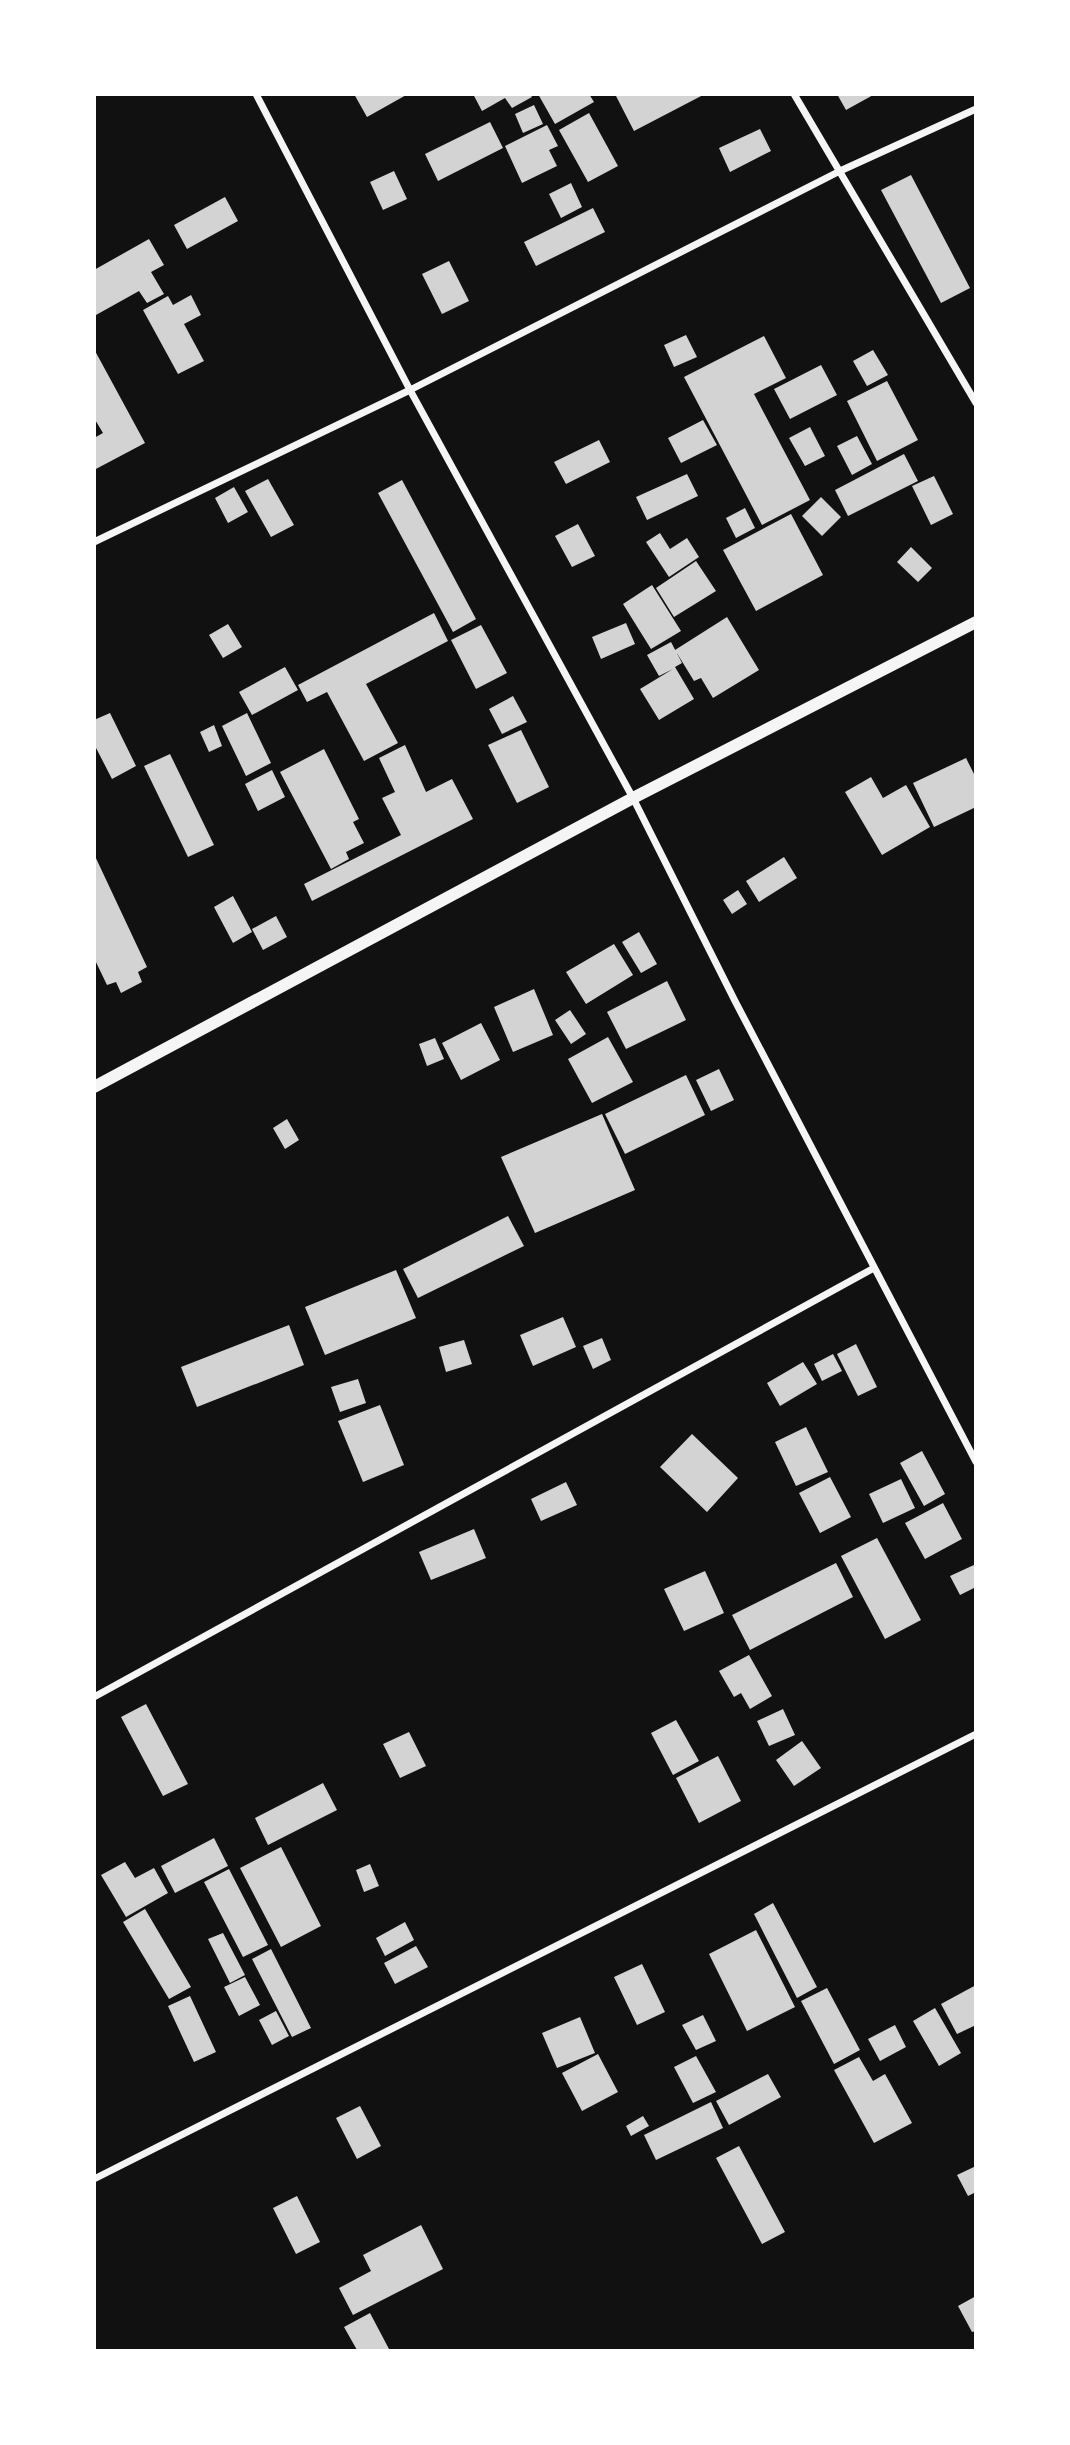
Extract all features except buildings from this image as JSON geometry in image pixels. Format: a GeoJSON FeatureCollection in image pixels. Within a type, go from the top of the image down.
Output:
{"type":"FeatureCollection","features":[{"type":"Feature","properties":{"kind":"street"},"geometry":{"type":"LineString","coordinates":[[256,94],[410,390],[633,798],[734,1001],[975,1462]]}},
{"type":"Feature","properties":{"kind":"street"},"geometry":{"type":"LineString","coordinates":[[794,94],[975,402]]}},
{"type":"Feature","properties":{"kind":"street"},"geometry":{"type":"LineString","coordinates":[[94,542],[410,390],[840,171],[975,109]]}},
{"type":"Feature","properties":{"kind":"street"},"geometry":{"type":"LineString","coordinates":[[94,1087],[633,798],[975,622]]}},
{"type":"Feature","properties":{"kind":"street"},"geometry":{"type":"LineString","coordinates":[[94,1697],[874,1268]]}},
{"type":"Feature","properties":{"kind":"street"},"geometry":{"type":"LineString","coordinates":[[94,2179],[975,1734]]}}]}
